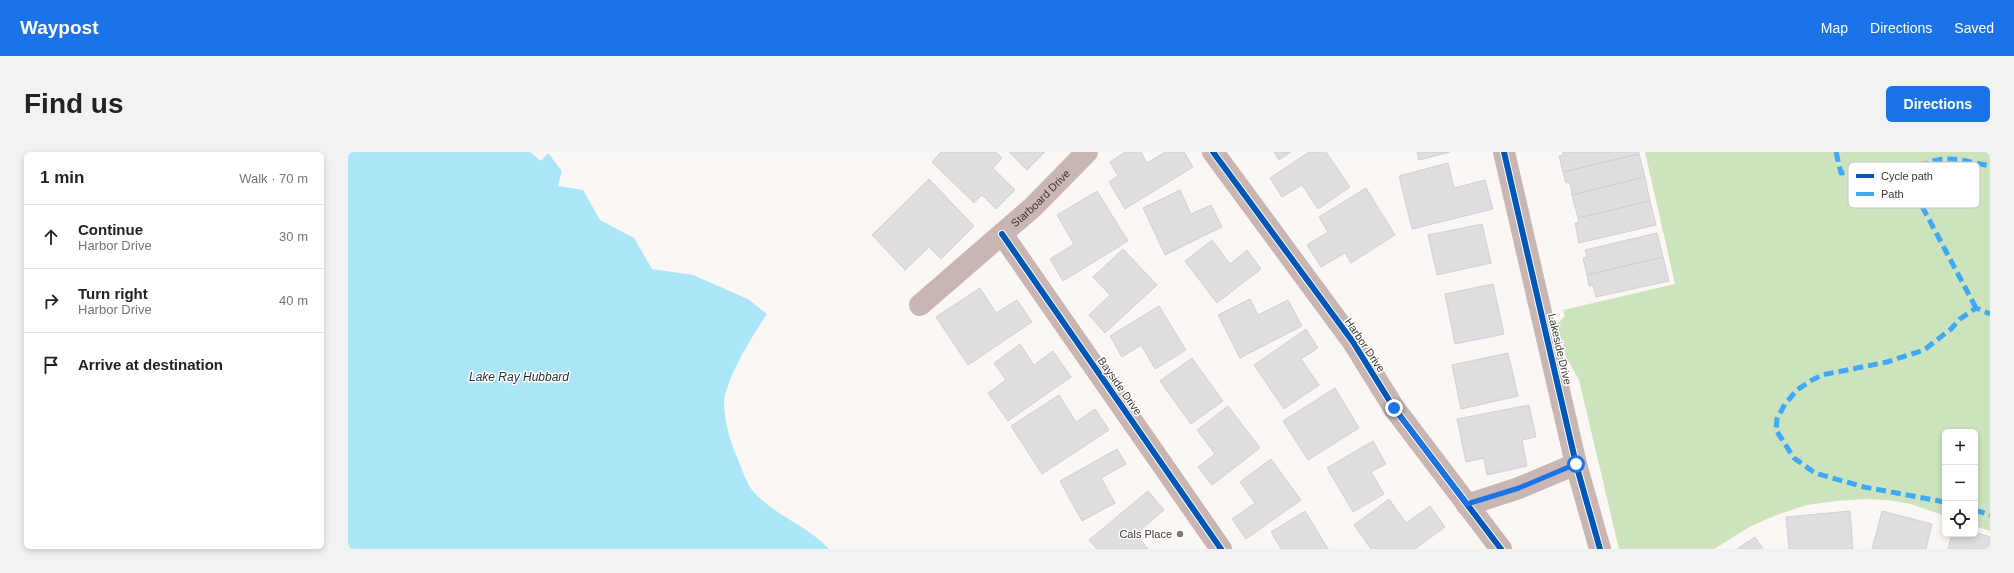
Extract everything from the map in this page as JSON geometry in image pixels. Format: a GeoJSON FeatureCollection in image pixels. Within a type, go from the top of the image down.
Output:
{"type":"FeatureCollection","features":[{"type":"Feature","properties":{"kind":"street","name":"Starboard Drive"},"geometry":{"type":"LineString","coordinates":[[920,305],[1033,207],[1087,152]]}},
{"type":"Feature","properties":{"kind":"street","name":"Harbor Drive"},"geometry":{"type":"LineString","coordinates":[[1213,152],[1353,342],[1394,408],[1501,549]]}},
{"type":"Feature","properties":{"kind":"street","name":"Lakeside Drive"},"geometry":{"type":"LineString","coordinates":[[1504,152],[1576,464],[1600,549]]}},
{"type":"Feature","properties":{"kind":"street","name":"Bayside Drive"},"geometry":{"type":"LineString","coordinates":[[1002,234],[1221,549]]}},
{"type":"Feature","properties":{"kind":"street"},"geometry":{"type":"LineString","coordinates":[[1467,504],[1519,488],[1576,464]]}},
{"type":"Feature","properties":{"kind":"green space"},"geometry":{"type":"Polygon","coordinates":[[[1645,152],[1990,152],[1990,531],[1978,527],[1978,429],[1942,429],[1942,515],[1911,504],[1888,500],[1865,499],[1836,501],[1807,505],[1779,514],[1751,526],[1714,549],[1619,549],[1579,380],[1566,357],[1557,324],[1565,316],[1563,310],[1675,284],[1645,152]]]}},
{"type":"Feature","properties":{"kind":"water","name":"Lake Ray Hubbard"},"geometry":{"type":"Polygon","coordinates":[[[348,152],[530,152],[541,161],[548,153],[562,171],[558,186],[583,190],[600,220],[634,238],[652,269],[693,275],[748,299],[767,314],[734,370],[725,394],[725,419],[728,432],[744,475],[752,490],[760,499],[811,533],[829,549],[348,549],[348,152]]]}},
{"type":"Feature","properties":{"kind":"building"},"geometry":{"type":"Polygon","coordinates":[[[941,152],[996,152],[1002,158],[993,168],[1015,190],[996,209],[982,195],[974,203],[932,162],[941,152]]]}},
{"type":"Feature","properties":{"kind":"building"},"geometry":{"type":"Polygon","coordinates":[[[1009,152],[1045,152],[1027,170],[1009,152]]]}},
{"type":"Feature","properties":{"kind":"building"},"geometry":{"type":"Polygon","coordinates":[[[1125,152],[1141,152],[1147,163],[1165,152],[1184,152],[1193,167],[1125,209],[1109,182],[1118,176],[1110,162],[1125,152]]]}},
{"type":"Feature","properties":{"kind":"building"},"geometry":{"type":"Polygon","coordinates":[[[1274,152],[1291,152],[1279,160],[1274,152]]]}},
{"type":"Feature","properties":{"kind":"building"},"geometry":{"type":"Polygon","coordinates":[[[1309,152],[1326,152],[1350,187],[1318,209],[1302,185],[1282,197],[1270,178],[1309,152]]]}},
{"type":"Feature","properties":{"kind":"building"},"geometry":{"type":"Polygon","coordinates":[[[1417,152],[1450,152],[1419,160],[1417,152]]]}},
{"type":"Feature","properties":{"kind":"building"},"geometry":{"type":"Polygon","coordinates":[[[1563,152],[1639,152],[1639,154],[1563,172],[1559,156],[1563,155],[1563,152]]]}},
{"type":"Feature","properties":{"kind":"building"},"geometry":{"type":"Polygon","coordinates":[[[1639,154],[1645,177],[1572,195],[1570,182],[1566,183],[1563,172],[1639,154]]]}},
{"type":"Feature","properties":{"kind":"building"},"geometry":{"type":"Polygon","coordinates":[[[1448,163],[1454,188],[1485,180],[1493,209],[1412,229],[1399,176],[1448,163]]]}},
{"type":"Feature","properties":{"kind":"building"},"geometry":{"type":"Polygon","coordinates":[[[1645,177],[1650,201],[1578,218],[1572,195],[1645,177]]]}},
{"type":"Feature","properties":{"kind":"building"},"geometry":{"type":"Polygon","coordinates":[[[929,179],[974,226],[941,259],[929,247],[905,270],[872,235],[929,179]]]}},
{"type":"Feature","properties":{"kind":"building"},"geometry":{"type":"Polygon","coordinates":[[[1366,188],[1395,235],[1351,263],[1345,253],[1321,267],[1307,245],[1328,232],[1319,217],[1366,188]]]}},
{"type":"Feature","properties":{"kind":"building"},"geometry":{"type":"Polygon","coordinates":[[[1180,190],[1191,214],[1211,205],[1222,227],[1165,255],[1143,208],[1180,190]]]}},
{"type":"Feature","properties":{"kind":"building"},"geometry":{"type":"Polygon","coordinates":[[[1097,191],[1128,241],[1063,281],[1050,259],[1074,244],[1057,215],[1097,191]]]}},
{"type":"Feature","properties":{"kind":"building"},"geometry":{"type":"Polygon","coordinates":[[[1650,201],[1656,225],[1579,243],[1575,223],[1579,222],[1578,218],[1650,201]]]}},
{"type":"Feature","properties":{"kind":"building"},"geometry":{"type":"Polygon","coordinates":[[[1482,224],[1491,263],[1437,275],[1428,235],[1482,224]]]}},
{"type":"Feature","properties":{"kind":"building"},"geometry":{"type":"Polygon","coordinates":[[[1657,233],[1663,257],[1587,275],[1583,258],[1587,257],[1585,250],[1657,233]]]}},
{"type":"Feature","properties":{"kind":"building"},"geometry":{"type":"Polygon","coordinates":[[[1212,240],[1230,264],[1247,250],[1261,269],[1217,303],[1185,261],[1212,240]]]}},
{"type":"Feature","properties":{"kind":"building"},"geometry":{"type":"Polygon","coordinates":[[[1123,249],[1157,285],[1105,333],[1089,315],[1110,295],[1093,277],[1123,249]]]}},
{"type":"Feature","properties":{"kind":"building"},"geometry":{"type":"Polygon","coordinates":[[[1663,257],[1669,281],[1596,297],[1593,285],[1589,286],[1587,275],[1663,257]]]}},
{"type":"Feature","properties":{"kind":"building"},"geometry":{"type":"Polygon","coordinates":[[[1493,284],[1504,334],[1455,344],[1445,294],[1493,284]]]}},
{"type":"Feature","properties":{"kind":"building"},"geometry":{"type":"Polygon","coordinates":[[[980,288],[996,313],[1017,300],[1032,322],[968,365],[936,317],[980,288]]]}},
{"type":"Feature","properties":{"kind":"building"},"geometry":{"type":"Polygon","coordinates":[[[1250,299],[1258,315],[1288,300],[1302,326],[1240,358],[1218,315],[1250,299]]]}},
{"type":"Feature","properties":{"kind":"building"},"geometry":{"type":"Polygon","coordinates":[[[1159,306],[1186,350],[1155,369],[1141,345],[1122,357],[1110,336],[1159,306]]]}},
{"type":"Feature","properties":{"kind":"building"},"geometry":{"type":"Polygon","coordinates":[[[1306,329],[1318,348],[1301,359],[1319,385],[1284,409],[1254,365],[1306,329]]]}},
{"type":"Feature","properties":{"kind":"building"},"geometry":{"type":"Polygon","coordinates":[[[1020,344],[1034,365],[1053,351],[1071,377],[1008,421],[988,393],[1006,380],[994,363],[1020,344]]]}},
{"type":"Feature","properties":{"kind":"building"},"geometry":{"type":"Polygon","coordinates":[[[1508,353],[1518,396],[1461,409],[1452,365],[1508,353]]]}},
{"type":"Feature","properties":{"kind":"building"},"geometry":{"type":"Polygon","coordinates":[[[1192,358],[1223,401],[1191,424],[1160,381],[1192,358]]]}},
{"type":"Feature","properties":{"kind":"building"},"geometry":{"type":"Polygon","coordinates":[[[1335,388],[1359,428],[1308,460],[1283,421],[1335,388]]]}},
{"type":"Feature","properties":{"kind":"building"},"geometry":{"type":"Polygon","coordinates":[[[1059,395],[1076,422],[1095,409],[1109,430],[1042,474],[1011,426],[1059,395]]]}},
{"type":"Feature","properties":{"kind":"building"},"geometry":{"type":"Polygon","coordinates":[[[1529,405],[1536,437],[1522,440],[1527,466],[1487,475],[1484,458],[1466,462],[1457,419],[1529,405]]]}},
{"type":"Feature","properties":{"kind":"building"},"geometry":{"type":"Polygon","coordinates":[[[1228,406],[1260,448],[1212,485],[1198,467],[1215,454],[1197,430],[1228,406]]]}},
{"type":"Feature","properties":{"kind":"building"},"geometry":{"type":"Polygon","coordinates":[[[1373,441],[1386,464],[1371,472],[1384,494],[1353,512],[1327,468],[1373,441]]]}},
{"type":"Feature","properties":{"kind":"building"},"geometry":{"type":"Polygon","coordinates":[[[1117,449],[1126,464],[1101,478],[1115,503],[1082,521],[1060,481],[1117,449]]]}},
{"type":"Feature","properties":{"kind":"building"},"geometry":{"type":"Polygon","coordinates":[[[1271,459],[1301,500],[1246,539],[1232,519],[1255,503],[1240,482],[1271,459]]]}},
{"type":"Feature","properties":{"kind":"building"},"geometry":{"type":"Polygon","coordinates":[[[1148,491],[1164,510],[1136,534],[1148,549],[1097,549],[1089,540],[1148,491]]]}},
{"type":"Feature","properties":{"kind":"building"},"geometry":{"type":"Polygon","coordinates":[[[1389,499],[1406,523],[1430,506],[1445,527],[1415,549],[1371,549],[1354,525],[1389,499]]]}},
{"type":"Feature","properties":{"kind":"building"},"geometry":{"type":"Polygon","coordinates":[[[1305,511],[1328,549],[1281,549],[1271,532],[1305,511]]]}},
{"type":"Feature","properties":{"kind":"building"},"geometry":{"type":"Polygon","coordinates":[[[1850,511],[1853,549],[1789,549],[1786,517],[1850,511]]]}},
{"type":"Feature","properties":{"kind":"building"},"geometry":{"type":"Polygon","coordinates":[[[1882,511],[1932,524],[1926,549],[1872,549],[1882,511]]]}},
{"type":"Feature","properties":{"kind":"building"},"geometry":{"type":"Polygon","coordinates":[[[1978,533],[1990,537],[1990,549],[1948,549],[1951,537],[1978,537],[1978,533]]]}},
{"type":"Feature","properties":{"kind":"building"},"geometry":{"type":"Polygon","coordinates":[[[1755,537],[1763,549],[1737,549],[1755,537]]]}},
{"type":"Feature","properties":{"kind":"marked path"},"geometry":{"type":"LineString","coordinates":[[1836,152],[1841,173],[1848,172]]}},
{"type":"Feature","properties":{"kind":"marked path"},"geometry":{"type":"LineString","coordinates":[[1930,162],[1946,159],[1970,162]]}},
{"type":"Feature","properties":{"kind":"marked path"},"geometry":{"type":"LineString","coordinates":[[1980,164],[1990,166]]}},
{"type":"Feature","properties":{"kind":"marked path"},"geometry":{"type":"LineString","coordinates":[[1923,208],[1976,308]]}},
{"type":"Feature","properties":{"kind":"marked path"},"geometry":{"type":"LineString","coordinates":[[1942,501],[1864,487],[1815,473],[1794,458],[1776,430],[1777,419],[1785,404],[1797,390],[1822,375],[1887,362],[1924,350],[1951,329],[1960,319],[1976,308],[1990,314]]}},
{"type":"Feature","properties":{"kind":"marked path"},"geometry":{"type":"LineString","coordinates":[[1978,511],[1990,515]]}},
{"type":"Feature","properties":{"kind":"cycle path"},"geometry":{"type":"LineString","coordinates":[[1213,152],[1353,342],[1394,408],[1501,549]]}},
{"type":"Feature","properties":{"kind":"cycle path"},"geometry":{"type":"LineString","coordinates":[[1504,152],[1576,464],[1600,549]]}},
{"type":"Feature","properties":{"kind":"cycle path"},"geometry":{"type":"LineString","coordinates":[[1002,234],[1221,549]]}},
{"type":"Feature","properties":{"kind":"place","name":"Cals Place"},"geometry":{"type":"Point","coordinates":[1180,534]}},
{"type":"Feature","properties":{"kind":"route"},"geometry":{"type":"LineString","coordinates":[[1394,408],[1467,504],[1519,488],[1576,464]]}}]}
